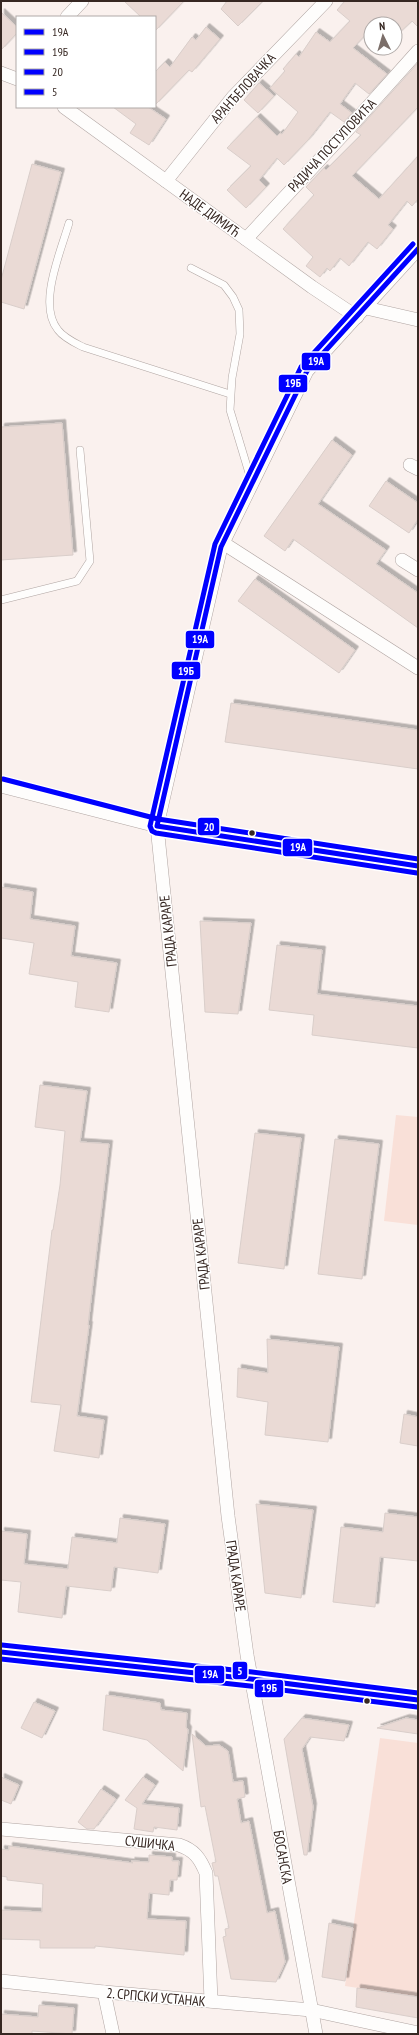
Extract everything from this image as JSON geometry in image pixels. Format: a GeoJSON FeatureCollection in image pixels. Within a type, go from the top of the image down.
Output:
{"type":"FeatureCollection","features":[{"type":"Feature","properties":{"kind":"street"},"geometry":{"type":"LineString","coordinates":[[68,16],[82,1]]}},
{"type":"Feature","properties":{"kind":"street","name":"АРАНЂЕЛОВАЧКА"},"geometry":{"type":"LineString","coordinates":[[166,181],[233,97],[326,1]]}},
{"type":"Feature","properties":{"kind":"street","name":"РАДИЧА ПОСТУПОВИЋА"},"geometry":{"type":"LineString","coordinates":[[246,239],[418,51]]}},
{"type":"Feature","properties":{"kind":"street","name":"НАДЕ ДИМИЋ"},"geometry":{"type":"LineString","coordinates":[[65,108],[246,239],[361,312],[418,320]]}},
{"type":"Feature","properties":{"kind":"street","name":"ГРАДА КАРАРЕ"},"geometry":{"type":"LineString","coordinates":[[251,1679],[228,1516],[157,826],[223,543],[307,371],[418,249]]}},
{"type":"Feature","properties":{"kind":"street"},"geometry":{"type":"LineString","coordinates":[[223,543],[418,668]]}},
{"type":"Feature","properties":{"kind":"street"},"geometry":{"type":"LineString","coordinates":[[402,560],[418,570]]}},
{"type":"Feature","properties":{"kind":"street"},"geometry":{"type":"LineString","coordinates":[[1,786],[157,826],[418,866]]}},
{"type":"Feature","properties":{"kind":"street"},"geometry":{"type":"LineString","coordinates":[[1,1652],[251,1679],[418,1700]]}},
{"type":"Feature","properties":{"kind":"street","name":"БОСАНСКА"},"geometry":{"type":"LineString","coordinates":[[251,1679],[316,2034]]}},
{"type":"Feature","properties":{"kind":"street","name":"СУШИЧКА"},"geometry":{"type":"LineString","coordinates":[[1,1829],[179,1845],[189,1848],[197,1855],[206,1873],[211,2001]]}},
{"type":"Feature","properties":{"kind":"street","name":"2. СРПСКИ УСТАНАК"},"geometry":{"type":"LineString","coordinates":[[1,1981],[104,1992],[311,2010],[418,2033]]}},
{"type":"Feature","properties":{"kind":"street"},"geometry":{"type":"LineString","coordinates":[[104,1992],[113,2034]]}},
{"type":"Feature","properties":{"kind":"lane"},"geometry":{"type":"LineString","coordinates":[[69,223],[50,289],[49,304],[52,318],[58,330],[70,341],[84,347],[230,394]]}},
{"type":"Feature","properties":{"kind":"lane"},"geometry":{"type":"LineString","coordinates":[[191,268],[224,285],[233,297],[239,310],[240,334],[230,394],[230,410],[252,484]]}},
{"type":"Feature","properties":{"kind":"lane"},"geometry":{"type":"LineString","coordinates":[[1,600],[77,581],[90,561],[80,450]]}},
{"type":"Feature","properties":{"kind":"shaded area"},"geometry":{"type":"Polygon","coordinates":[[[396,1115],[418,1117],[418,1225],[384,1221],[396,1115]]]}},
{"type":"Feature","properties":{"kind":"shaded area"},"geometry":{"type":"Polygon","coordinates":[[[380,1738],[418,1743],[418,1997],[345,1986],[380,1738]]]}},
{"type":"Feature","properties":{"kind":"building"},"geometry":{"type":"Polygon","coordinates":[[[124,1],[184,1],[156,30],[156,16],[140,16],[124,1]]]}},
{"type":"Feature","properties":{"kind":"building"},"geometry":{"type":"Polygon","coordinates":[[[227,1],[263,1],[238,26],[221,9],[227,1]]]}},
{"type":"Feature","properties":{"kind":"building"},"geometry":{"type":"Polygon","coordinates":[[[345,1],[418,1],[418,27],[412,21],[403,29],[403,16],[363,16],[363,37],[353,48],[387,74],[369,94],[355,83],[340,104],[352,113],[344,122],[330,112],[308,140],[284,165],[277,158],[259,180],[266,187],[246,208],[227,190],[251,166],[227,148],[257,117],[277,136],[280,133],[282,134],[298,112],[270,88],[285,71],[283,69],[296,54],[299,57],[316,32],[330,42],[350,21],[337,10],[345,1]]]}},
{"type":"Feature","properties":{"kind":"building"},"geometry":{"type":"Polygon","coordinates":[[[1,12],[16,26],[16,34],[1,50],[1,12]]]}},
{"type":"Feature","properties":{"kind":"building"},"geometry":{"type":"Polygon","coordinates":[[[206,27],[220,39],[192,72],[189,70],[156,104],[156,71],[165,62],[170,67],[192,37],[196,40],[206,27]]]}},
{"type":"Feature","properties":{"kind":"building"},"geometry":{"type":"Polygon","coordinates":[[[418,63],[418,107],[352,176],[379,199],[418,156],[418,199],[412,206],[407,201],[388,225],[393,229],[377,249],[368,242],[349,266],[340,258],[330,271],[327,268],[320,277],[306,266],[313,257],[283,229],[314,195],[306,187],[324,168],[326,170],[361,135],[356,132],[418,63]]]}},
{"type":"Feature","properties":{"kind":"building"},"geometry":{"type":"Polygon","coordinates":[[[259,83],[274,96],[258,113],[244,100],[259,83]]]}},
{"type":"Feature","properties":{"kind":"building"},"geometry":{"type":"Polygon","coordinates":[[[114,108],[150,108],[166,119],[149,145],[130,133],[136,124],[114,108]]]}},
{"type":"Feature","properties":{"kind":"building"},"geometry":{"type":"Polygon","coordinates":[[[32,164],[61,172],[24,309],[1,302],[1,280],[32,164]]]}},
{"type":"Feature","properties":{"kind":"building"},"geometry":{"type":"Polygon","coordinates":[[[62,423],[73,555],[1,560],[1,427],[62,423]]]}},
{"type":"Feature","properties":{"kind":"building"},"geometry":{"type":"Polygon","coordinates":[[[332,440],[352,455],[318,504],[386,550],[376,564],[418,593],[418,628],[293,539],[285,551],[264,536],[332,440]]]}},
{"type":"Feature","properties":{"kind":"building"},"geometry":{"type":"Polygon","coordinates":[[[386,481],[418,503],[418,519],[409,533],[369,506],[386,481]]]}},
{"type":"Feature","properties":{"kind":"building"},"geometry":{"type":"Polygon","coordinates":[[[255,579],[355,650],[339,673],[238,601],[255,579]]]}},
{"type":"Feature","properties":{"kind":"building"},"geometry":{"type":"Polygon","coordinates":[[[231,703],[418,730],[418,769],[225,742],[231,703]]]}},
{"type":"Feature","properties":{"kind":"building"},"geometry":{"type":"Polygon","coordinates":[[[1,887],[33,892],[30,919],[75,926],[71,956],[117,963],[109,1012],[75,1007],[78,982],[29,974],[34,943],[1,938],[1,887]]]}},
{"type":"Feature","properties":{"kind":"building"},"geometry":{"type":"Polygon","coordinates":[[[200,921],[251,923],[238,1014],[205,1012],[200,921]]]}},
{"type":"Feature","properties":{"kind":"building"},"geometry":{"type":"Polygon","coordinates":[[[277,945],[322,950],[317,994],[418,1006],[418,1048],[312,1035],[314,1015],[269,1010],[277,945]]]}},
{"type":"Feature","properties":{"kind":"building"},"geometry":{"type":"Polygon","coordinates":[[[40,1085],[87,1091],[80,1142],[109,1144],[89,1325],[77,1416],[104,1420],[99,1458],[54,1451],[61,1405],[31,1402],[52,1230],[60,1185],[65,1131],[35,1127],[40,1085]]]}},
{"type":"Feature","properties":{"kind":"building"},"geometry":{"type":"Polygon","coordinates":[[[255,1133],[301,1138],[284,1269],[238,1263],[255,1133]]]}},
{"type":"Feature","properties":{"kind":"building"},"geometry":{"type":"Polygon","coordinates":[[[335,1139],[379,1144],[362,1279],[318,1274],[335,1139]]]}},
{"type":"Feature","properties":{"kind":"building"},"geometry":{"type":"Polygon","coordinates":[[[267,1339],[339,1347],[328,1442],[265,1435],[268,1402],[237,1397],[238,1368],[268,1373],[267,1339]]]}},
{"type":"Feature","properties":{"kind":"building"},"geometry":{"type":"Polygon","coordinates":[[[404,1414],[418,1417],[418,1446],[400,1443],[404,1414]]]}},
{"type":"Feature","properties":{"kind":"building"},"geometry":{"type":"Polygon","coordinates":[[[256,1504],[313,1510],[301,1598],[265,1593],[256,1504]]]}},
{"type":"Feature","properties":{"kind":"building"},"geometry":{"type":"Polygon","coordinates":[[[385,1513],[418,1517],[418,1561],[380,1557],[375,1607],[333,1602],[341,1527],[383,1532],[385,1513]]]}},
{"type":"Feature","properties":{"kind":"building"},"geometry":{"type":"Polygon","coordinates":[[[120,1518],[165,1524],[158,1573],[114,1567],[111,1591],[66,1586],[62,1618],[18,1612],[21,1582],[1,1580],[1,1531],[27,1534],[24,1564],[68,1569],[72,1537],[117,1543],[120,1518]]]}},
{"type":"Feature","properties":{"kind":"building"},"geometry":{"type":"Polygon","coordinates":[[[106,1695],[160,1703],[161,1710],[187,1713],[186,1727],[188,1730],[183,1771],[147,1740],[103,1730],[106,1695]]]}},
{"type":"Feature","properties":{"kind":"building"},"geometry":{"type":"Polygon","coordinates":[[[34,1702],[55,1711],[42,1738],[21,1728],[34,1702]]]}},
{"type":"Feature","properties":{"kind":"building"},"geometry":{"type":"Polygon","coordinates":[[[302,1718],[349,1725],[344,1741],[310,1737],[302,1749],[313,1807],[307,1855],[304,1855],[284,1739],[302,1718]]]}},
{"type":"Feature","properties":{"kind":"building"},"geometry":{"type":"Polygon","coordinates":[[[406,1718],[418,1720],[418,1734],[377,1728],[406,1718]]]}},
{"type":"Feature","properties":{"kind":"building"},"geometry":{"type":"Polygon","coordinates":[[[192,1734],[206,1746],[219,1745],[228,1751],[233,1782],[243,1781],[245,1797],[237,1799],[241,1823],[249,1821],[267,1913],[275,1911],[285,1962],[276,1982],[231,1979],[223,1937],[226,1936],[225,1929],[229,1928],[218,1876],[215,1876],[212,1863],[216,1862],[205,1806],[201,1807],[192,1734]]]}},
{"type":"Feature","properties":{"kind":"building"},"geometry":{"type":"Polygon","coordinates":[[[1,1777],[19,1785],[11,1804],[1,1800],[1,1777]]]}},
{"type":"Feature","properties":{"kind":"building"},"geometry":{"type":"Polygon","coordinates":[[[143,1777],[155,1785],[142,1804],[179,1808],[177,1830],[154,1827],[153,1832],[134,1829],[137,1808],[125,1800],[143,1777]]]}},
{"type":"Feature","properties":{"kind":"building"},"geometry":{"type":"Polygon","coordinates":[[[101,1789],[116,1799],[94,1829],[87,1829],[78,1822],[101,1789]]]}},
{"type":"Feature","properties":{"kind":"building"},"geometry":{"type":"Polygon","coordinates":[[[9,1846],[133,1863],[131,1861],[149,1862],[149,1855],[172,1857],[172,1861],[179,1861],[177,1880],[170,1880],[169,1895],[149,1893],[147,1919],[186,1921],[184,1955],[95,1946],[95,1948],[40,1948],[40,1940],[1,1939],[1,1910],[42,1912],[43,1884],[7,1880],[7,1877],[1,1876],[1,1849],[9,1850],[9,1846]]]}},
{"type":"Feature","properties":{"kind":"building"},"geometry":{"type":"Polygon","coordinates":[[[329,1923],[353,1928],[345,1981],[322,1977],[329,1923]]]}},
{"type":"Feature","properties":{"kind":"building"},"geometry":{"type":"Polygon","coordinates":[[[357,1988],[418,1997],[418,2018],[356,2007],[357,1988]]]}},
{"type":"Feature","properties":{"kind":"building"},"geometry":{"type":"Polygon","coordinates":[[[39,2005],[74,2008],[72,2034],[32,2031],[32,2034],[1,2034],[1,2014],[38,2017],[39,2005]]]}},
{"type":"Feature","properties":{"kind":"transit line","name":"19Б"},"geometry":{"type":"LineString","coordinates":[[413,244],[301,367],[215,544],[150,826],[152,831],[156,833],[417,873]]}},
{"type":"Feature","properties":{"kind":"transit line","name":"19А"},"geometry":{"type":"LineString","coordinates":[[418,249],[307,371],[221,547],[157,826],[418,866]]}},
{"type":"Feature","properties":{"kind":"transit line","name":"20"},"geometry":{"type":"LineString","coordinates":[[3,779],[158,819],[418,859]]}},
{"type":"Feature","properties":{"kind":"transit line","name":"5"},"geometry":{"type":"LineString","coordinates":[[2,1645],[252,1672],[418,1693]]}},
{"type":"Feature","properties":{"kind":"transit line","name":"19А"},"geometry":{"type":"LineString","coordinates":[[1,1652],[251,1679],[418,1700]]}},
{"type":"Feature","properties":{"kind":"transit line","name":"19Б"},"geometry":{"type":"LineString","coordinates":[[1,1659],[250,1686],[417,1707]]}}]}
